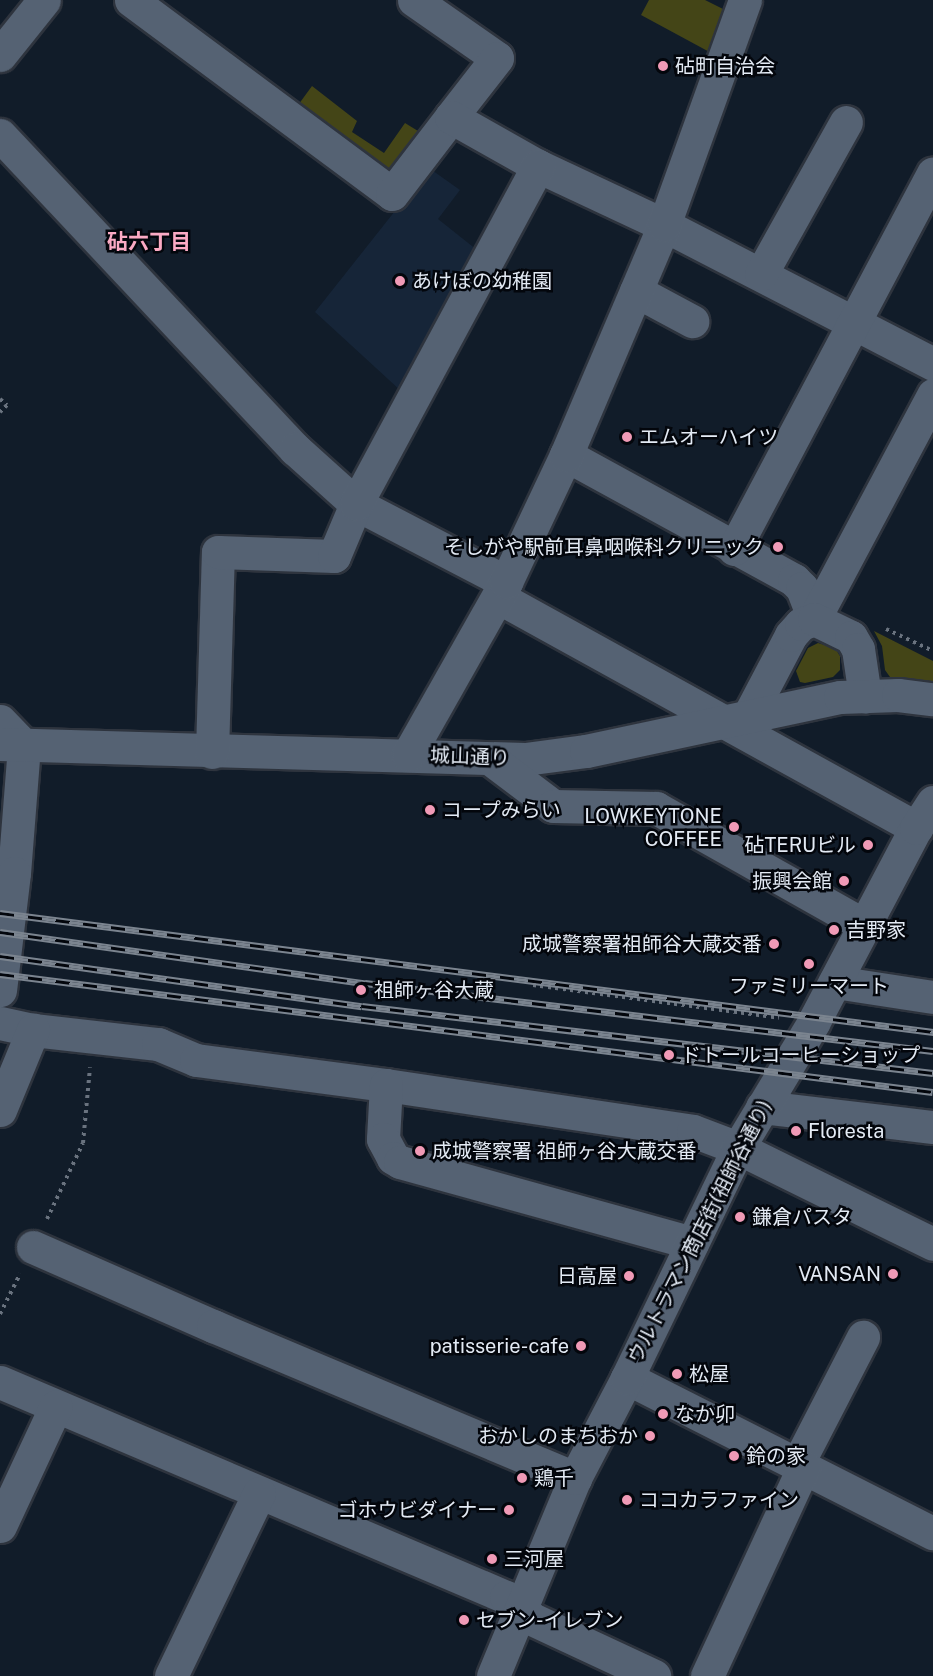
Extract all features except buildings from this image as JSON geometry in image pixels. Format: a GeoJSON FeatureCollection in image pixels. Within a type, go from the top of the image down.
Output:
{"type":"FeatureCollection","features":[{"type":"Feature","properties":{"kind":"street"},"geometry":{"type":"LineString","coordinates":[[0,55],[44,0]]}},
{"type":"Feature","properties":{"kind":"street"},"geometry":{"type":"LineString","coordinates":[[131,0],[392,194],[497,58],[414,0]]}},
{"type":"Feature","properties":{"kind":"street"},"geometry":{"type":"LineString","coordinates":[[408,755],[502,590],[566,455],[664,225],[740,2]]}},
{"type":"Feature","properties":{"kind":"street"},"geometry":{"type":"LineString","coordinates":[[451,117],[538,166],[664,225],[854,321],[933,364]]}},
{"type":"Feature","properties":{"kind":"street"},"geometry":{"type":"LineString","coordinates":[[761,274],[846,122]]}},
{"type":"Feature","properties":{"kind":"street"},"geometry":{"type":"LineString","coordinates":[[0,135],[295,449],[356,504],[502,590],[736,718],[915,828]]}},
{"type":"Feature","properties":{"kind":"street"},"geometry":{"type":"LineString","coordinates":[[212,752],[218,552],[334,556],[356,504],[538,166]]}},
{"type":"Feature","properties":{"kind":"street"},"geometry":{"type":"LineString","coordinates":[[734,549],[933,173]]}},
{"type":"Feature","properties":{"kind":"street"},"geometry":{"type":"LineString","coordinates":[[636,291],[692,321]]}},
{"type":"Feature","properties":{"kind":"street"},"geometry":{"type":"LineString","coordinates":[[736,718],[791,634],[801,624],[813,619],[933,395]]}},
{"type":"Feature","properties":{"kind":"street"},"geometry":{"type":"LineString","coordinates":[[566,455],[794,580],[802,588],[813,619],[851,637],[858,649],[865,696]]}},
{"type":"Feature","properties":{"kind":"street","name":"城山通り"},"geometry":{"type":"LineString","coordinates":[[12,745],[212,752],[408,755],[492,760],[525,759],[586,751],[840,697],[898,695],[933,699]]}},
{"type":"Feature","properties":{"kind":"street"},"geometry":{"type":"LineString","coordinates":[[0,721],[12,745],[0,990]]}},
{"type":"Feature","properties":{"kind":"street"},"geometry":{"type":"LineString","coordinates":[[492,760],[553,806],[656,808],[865,926]]}},
{"type":"Feature","properties":{"kind":"street","name":"ウルトラマン商店街(祖師谷通り)"},"geometry":{"type":"LineString","coordinates":[[493,1676],[575,1478],[627,1378],[738,1148],[813,1023],[915,828],[933,802]]}},
{"type":"Feature","properties":{"kind":"street"},"geometry":{"type":"LineString","coordinates":[[835,982],[933,997]]}},
{"type":"Feature","properties":{"kind":"street"},"geometry":{"type":"LineString","coordinates":[[0,1023],[33,1030],[158,1044],[196,1060],[386,1085],[693,1131],[738,1148],[933,1244]]}},
{"type":"Feature","properties":{"kind":"street"},"geometry":{"type":"LineString","coordinates":[[0,1110],[33,1030]]}},
{"type":"Feature","properties":{"kind":"street"},"geometry":{"type":"LineString","coordinates":[[386,1085],[383,1139],[393,1158],[400,1162],[692,1244]]}},
{"type":"Feature","properties":{"kind":"street"},"geometry":{"type":"LineString","coordinates":[[762,1107],[933,1127]]}},
{"type":"Feature","properties":{"kind":"street"},"geometry":{"type":"LineString","coordinates":[[33,1247],[213,1326],[575,1478]]}},
{"type":"Feature","properties":{"kind":"street"},"geometry":{"type":"LineString","coordinates":[[707,1676],[801,1465],[863,1337]]}},
{"type":"Feature","properties":{"kind":"street"},"geometry":{"type":"LineString","coordinates":[[627,1378],[933,1533]]}},
{"type":"Feature","properties":{"kind":"street"},"geometry":{"type":"LineString","coordinates":[[0,1382],[506,1597],[532,1619],[654,1676]]}},
{"type":"Feature","properties":{"kind":"street"},"geometry":{"type":"LineString","coordinates":[[0,1526],[56,1406]]}},
{"type":"Feature","properties":{"kind":"street"},"geometry":{"type":"LineString","coordinates":[[171,1676],[259,1492]]}},
{"type":"Feature","properties":{"kind":"path"},"geometry":{"type":"LineString","coordinates":[[0,399],[7,405],[0,412]]}},
{"type":"Feature","properties":{"kind":"path"},"geometry":{"type":"LineString","coordinates":[[533,985],[813,1023]]}},
{"type":"Feature","properties":{"kind":"path"},"geometry":{"type":"LineString","coordinates":[[0,1314],[83,1143],[86,1090],[94,1036]]}},
{"type":"Feature","properties":{"kind":"shaded area"},"geometry":{"type":"Polygon","coordinates":[[[649,0],[705,0],[725,10],[715,55],[641,15],[649,0]]]}},
{"type":"Feature","properties":{"kind":"shaded area"},"geometry":{"type":"Polygon","coordinates":[[[312,86],[357,121],[352,132],[384,153],[405,123],[431,139],[392,189],[293,112],[312,86]]]}},
{"type":"Feature","properties":{"kind":"shaded area","name":"あけぼの幼稚園"},"geometry":{"type":"Polygon","coordinates":[[[429,168],[460,190],[438,219],[477,250],[401,391],[315,312],[429,168]]]}},
{"type":"Feature","properties":{"kind":"shaded area"},"geometry":{"type":"Polygon","coordinates":[[[874,631],[933,661],[933,683],[890,677],[885,670],[882,646],[874,631]]]}},
{"type":"Feature","properties":{"kind":"shaded area"},"geometry":{"type":"Polygon","coordinates":[[[818,643],[835,648],[840,656],[840,670],[833,677],[800,682],[796,671],[808,648],[818,643]]]}},
{"type":"Feature","properties":{"kind":"railway"},"geometry":{"type":"LineString","coordinates":[[0,913],[933,1032]]}},
{"type":"Feature","properties":{"kind":"railway"},"geometry":{"type":"LineString","coordinates":[[0,932],[365,983],[933,1051]]}},
{"type":"Feature","properties":{"kind":"railway"},"geometry":{"type":"LineString","coordinates":[[0,956],[362,1006],[933,1073]]}},
{"type":"Feature","properties":{"kind":"railway"},"geometry":{"type":"LineString","coordinates":[[0,974],[933,1092]]}},
{"type":"Feature","properties":{"kind":"place","name":"砧町自治会"},"geometry":{"type":"Point","coordinates":[663,66]}},
{"type":"Feature","properties":{"kind":"place","name":"あけぼの幼稚園"},"geometry":{"type":"Point","coordinates":[400,281]}},
{"type":"Feature","properties":{"kind":"place","name":"エムオーハイツ"},"geometry":{"type":"Point","coordinates":[627,437]}},
{"type":"Feature","properties":{"kind":"place","name":"そしがや駅前耳鼻咽喉科クリニック"},"geometry":{"type":"Point","coordinates":[778,547]}},
{"type":"Feature","properties":{"kind":"place","name":"コープみらい"},"geometry":{"type":"Point","coordinates":[430,810]}},
{"type":"Feature","properties":{"kind":"place","name":"LOWKEYTONE COFFEE"},"geometry":{"type":"Point","coordinates":[734,827]}},
{"type":"Feature","properties":{"kind":"place","name":"砧TERUビル"},"geometry":{"type":"Point","coordinates":[868,845]}},
{"type":"Feature","properties":{"kind":"place","name":"振興会館"},"geometry":{"type":"Point","coordinates":[844,881]}},
{"type":"Feature","properties":{"kind":"place","name":"吉野家"},"geometry":{"type":"Point","coordinates":[834,930]}},
{"type":"Feature","properties":{"kind":"place","name":"成城警察署祖師谷大蔵交番"},"geometry":{"type":"Point","coordinates":[774,944]}},
{"type":"Feature","properties":{"kind":"place","name":"ファミリーマート"},"geometry":{"type":"Point","coordinates":[809,964]}},
{"type":"Feature","properties":{"kind":"place","name":"祖師ヶ谷大蔵"},"geometry":{"type":"Point","coordinates":[361,990]}},
{"type":"Feature","properties":{"kind":"place","name":"ドトールコーヒーショップ"},"geometry":{"type":"Point","coordinates":[669,1055]}},
{"type":"Feature","properties":{"kind":"place","name":"Floresta"},"geometry":{"type":"Point","coordinates":[796,1131]}},
{"type":"Feature","properties":{"kind":"place","name":"成城警察署 祖師ヶ谷大蔵交番"},"geometry":{"type":"Point","coordinates":[420,1151]}},
{"type":"Feature","properties":{"kind":"place","name":"鎌倉パスタ"},"geometry":{"type":"Point","coordinates":[740,1217]}},
{"type":"Feature","properties":{"kind":"place","name":"VANSAN"},"geometry":{"type":"Point","coordinates":[893,1274]}},
{"type":"Feature","properties":{"kind":"place","name":"日高屋"},"geometry":{"type":"Point","coordinates":[629,1276]}},
{"type":"Feature","properties":{"kind":"place","name":"patisserie-cafe"},"geometry":{"type":"Point","coordinates":[581,1346]}},
{"type":"Feature","properties":{"kind":"place","name":"松屋"},"geometry":{"type":"Point","coordinates":[677,1374]}},
{"type":"Feature","properties":{"kind":"place","name":"なか卯"},"geometry":{"type":"Point","coordinates":[663,1414]}},
{"type":"Feature","properties":{"kind":"place","name":"おかしのまちおか"},"geometry":{"type":"Point","coordinates":[650,1436]}},
{"type":"Feature","properties":{"kind":"place","name":"鈴の家"},"geometry":{"type":"Point","coordinates":[734,1456]}},
{"type":"Feature","properties":{"kind":"place","name":"鶏千"},"geometry":{"type":"Point","coordinates":[522,1478]}},
{"type":"Feature","properties":{"kind":"place","name":"ココカラファイン"},"geometry":{"type":"Point","coordinates":[627,1500]}},
{"type":"Feature","properties":{"kind":"place","name":"ゴホウビダイナー"},"geometry":{"type":"Point","coordinates":[509,1510]}},
{"type":"Feature","properties":{"kind":"place","name":"三河屋"},"geometry":{"type":"Point","coordinates":[492,1559]}},
{"type":"Feature","properties":{"kind":"place","name":"セブン-イレブン"},"geometry":{"type":"Point","coordinates":[464,1620]}},
{"type":"Feature","properties":{"kind":"district","name":"砧六丁目"},"geometry":{"type":"Point","coordinates":[149,242]}}]}
